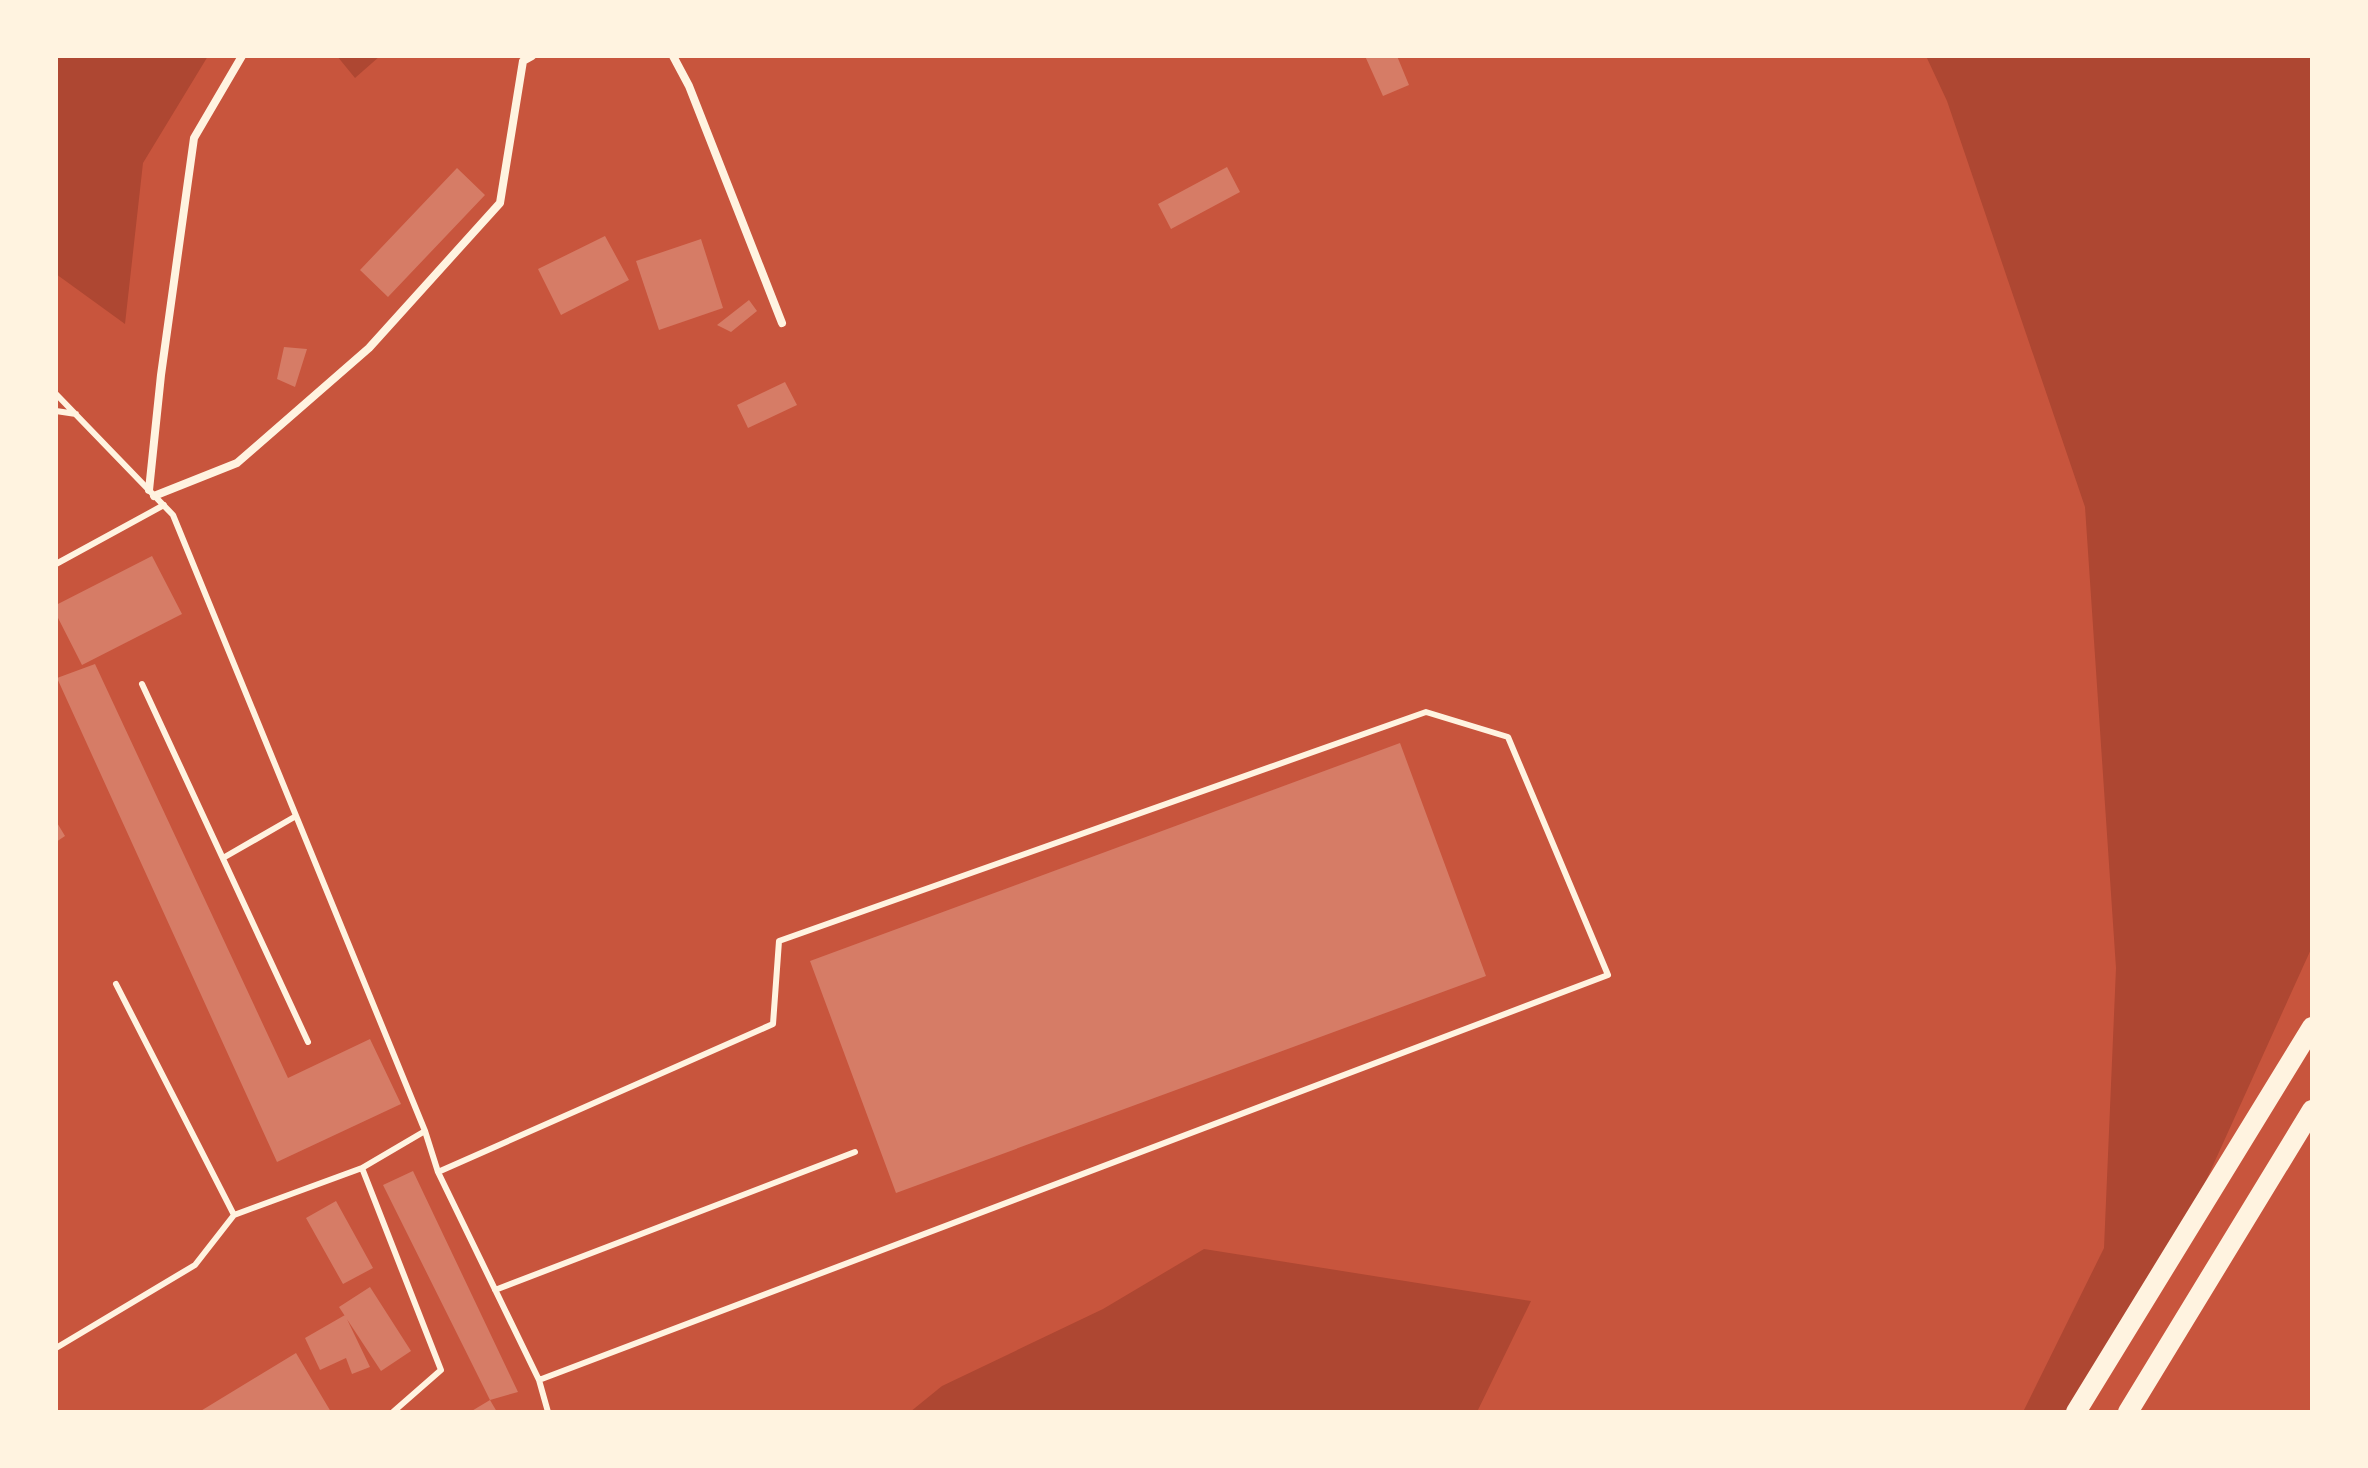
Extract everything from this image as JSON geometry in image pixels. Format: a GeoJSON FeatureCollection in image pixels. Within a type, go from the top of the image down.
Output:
{"type":"FeatureCollection","features":[{"type":"Feature","properties":{"kind":"main road"},"geometry":{"type":"LineString","coordinates":[[2076,1412],[2312,1027]]}},
{"type":"Feature","properties":{"kind":"main road"},"geometry":{"type":"LineString","coordinates":[[2128,1412],[2312,1110]]}},
{"type":"Feature","properties":{"kind":"street"},"geometry":{"type":"LineString","coordinates":[[242,56],[194,138],[161,375],[152,493],[237,463],[369,348],[500,203],[523,61],[532,56]]}},
{"type":"Feature","properties":{"kind":"street"},"geometry":{"type":"LineString","coordinates":[[673,56],[689,86],[782,323]]}},
{"type":"Feature","properties":{"kind":"lane"},"geometry":{"type":"LineString","coordinates":[[56,394],[173,515],[425,1131],[438,1172],[539,1380],[548,1412]]}},
{"type":"Feature","properties":{"kind":"lane"},"geometry":{"type":"LineString","coordinates":[[56,411],[76,414]]}},
{"type":"Feature","properties":{"kind":"lane"},"geometry":{"type":"LineString","coordinates":[[56,564],[164,505]]}},
{"type":"Feature","properties":{"kind":"lane"},"geometry":{"type":"LineString","coordinates":[[142,684],[308,1042]]}},
{"type":"Feature","properties":{"kind":"lane"},"geometry":{"type":"LineString","coordinates":[[438,1172],[773,1024],[779,941],[1426,712],[1508,737],[1608,975],[539,1380]]}},
{"type":"Feature","properties":{"kind":"lane"},"geometry":{"type":"LineString","coordinates":[[223,858],[296,816]]}},
{"type":"Feature","properties":{"kind":"lane"},"geometry":{"type":"LineString","coordinates":[[116,984],[234,1215]]}},
{"type":"Feature","properties":{"kind":"lane"},"geometry":{"type":"LineString","coordinates":[[56,1348],[195,1265],[234,1215],[362,1168],[425,1131]]}},
{"type":"Feature","properties":{"kind":"lane"},"geometry":{"type":"LineString","coordinates":[[495,1290],[855,1152]]}},
{"type":"Feature","properties":{"kind":"lane"},"geometry":{"type":"LineString","coordinates":[[362,1168],[441,1370],[393,1412]]}},
{"type":"Feature","properties":{"kind":"shaded area"},"geometry":{"type":"Polygon","coordinates":[[[56,56],[208,56],[143,163],[125,324],[56,274],[56,56]]]}},
{"type":"Feature","properties":{"kind":"shaded area"},"geometry":{"type":"Polygon","coordinates":[[[337,56],[380,56],[355,78],[337,56]]]}},
{"type":"Feature","properties":{"kind":"shaded area"},"geometry":{"type":"Polygon","coordinates":[[[1926,56],[2312,56],[2312,947],[2185,1227],[2081,1412],[2023,1412],[2104,1248],[2116,968],[2085,507],[1947,101],[1926,56]]]}},
{"type":"Feature","properties":{"kind":"shaded area"},"geometry":{"type":"Polygon","coordinates":[[[1204,1249],[1531,1301],[1477,1412],[910,1412],[942,1386],[1103,1309],[1204,1249]]]}},
{"type":"Feature","properties":{"kind":"building"},"geometry":{"type":"Polygon","coordinates":[[[1365,56],[1397,56],[1409,85],[1383,96],[1365,56]]]}},
{"type":"Feature","properties":{"kind":"building"},"geometry":{"type":"Polygon","coordinates":[[[1227,167],[1240,192],[1171,229],[1158,204],[1227,167]]]}},
{"type":"Feature","properties":{"kind":"building"},"geometry":{"type":"Polygon","coordinates":[[[457,168],[485,195],[388,297],[360,270],[457,168]]]}},
{"type":"Feature","properties":{"kind":"building"},"geometry":{"type":"Polygon","coordinates":[[[605,236],[629,280],[561,315],[538,269],[605,236]]]}},
{"type":"Feature","properties":{"kind":"building"},"geometry":{"type":"Polygon","coordinates":[[[701,239],[723,308],[659,330],[636,261],[701,239]]]}},
{"type":"Feature","properties":{"kind":"building"},"geometry":{"type":"Polygon","coordinates":[[[749,300],[757,311],[731,332],[717,325],[749,300]]]}},
{"type":"Feature","properties":{"kind":"building"},"geometry":{"type":"Polygon","coordinates":[[[284,347],[307,349],[295,387],[277,379],[284,347]]]}},
{"type":"Feature","properties":{"kind":"building"},"geometry":{"type":"Polygon","coordinates":[[[785,382],[797,405],[748,428],[737,405],[785,382]]]}},
{"type":"Feature","properties":{"kind":"building"},"geometry":{"type":"Polygon","coordinates":[[[152,556],[182,614],[82,665],[56,614],[56,605],[152,556]]]}},
{"type":"Feature","properties":{"kind":"building"},"geometry":{"type":"Polygon","coordinates":[[[95,664],[288,1078],[370,1039],[401,1104],[277,1162],[57,678],[95,664]]]}},
{"type":"Feature","properties":{"kind":"building"},"geometry":{"type":"Polygon","coordinates":[[[1400,743],[1486,976],[896,1193],[810,961],[1400,743]]]}},
{"type":"Feature","properties":{"kind":"building"},"geometry":{"type":"Polygon","coordinates":[[[56,821],[65,836],[56,842],[56,821]]]}},
{"type":"Feature","properties":{"kind":"building"},"geometry":{"type":"Polygon","coordinates":[[[413,1171],[518,1392],[490,1400],[383,1185],[413,1171]]]}},
{"type":"Feature","properties":{"kind":"building"},"geometry":{"type":"Polygon","coordinates":[[[336,1201],[373,1268],[343,1284],[306,1218],[336,1201]]]}},
{"type":"Feature","properties":{"kind":"building"},"geometry":{"type":"Polygon","coordinates":[[[370,1287],[411,1351],[381,1371],[339,1307],[370,1287]]]}},
{"type":"Feature","properties":{"kind":"building"},"geometry":{"type":"Polygon","coordinates":[[[345,1315],[370,1367],[352,1374],[346,1358],[320,1370],[305,1338],[345,1315]]]}},
{"type":"Feature","properties":{"kind":"building"},"geometry":{"type":"Polygon","coordinates":[[[296,1353],[331,1412],[199,1412],[296,1353]]]}},
{"type":"Feature","properties":{"kind":"building"},"geometry":{"type":"Polygon","coordinates":[[[490,1400],[497,1412],[470,1412],[490,1400]]]}}]}
